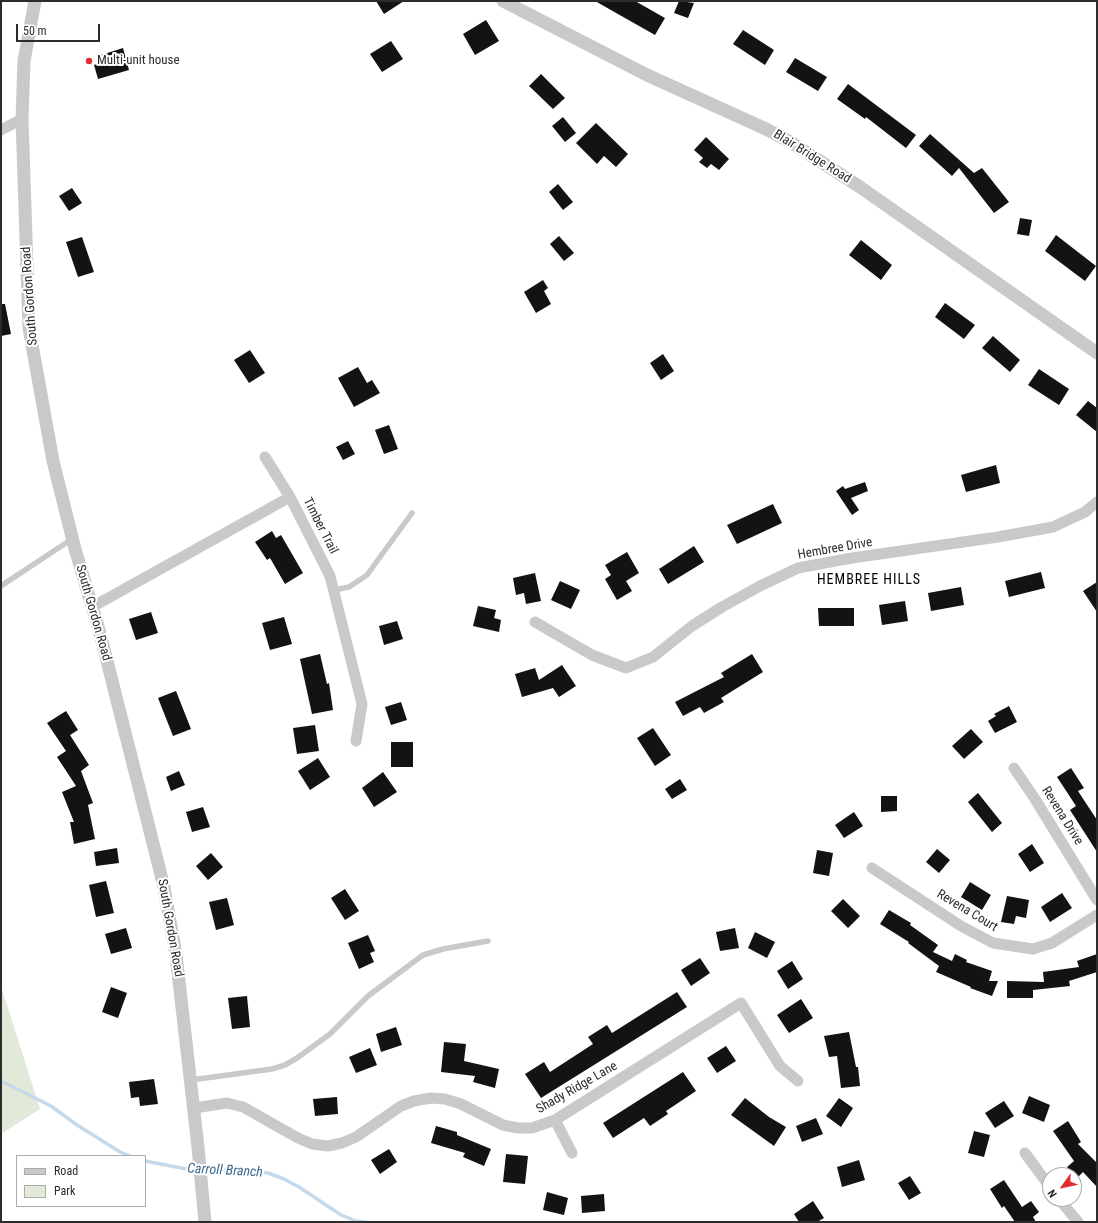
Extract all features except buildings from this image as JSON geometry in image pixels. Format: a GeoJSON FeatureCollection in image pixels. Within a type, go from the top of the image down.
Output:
{"type":"FeatureCollection","features":[{"type":"Feature","properties":{"kind":"street","name":"South Gordon Road"},"geometry":{"type":"LineString","coordinates":[[35,1],[24,61],[22,119],[29,328],[53,461],[164,887],[176,955],[191,1080],[205,1222]]}},
{"type":"Feature","properties":{"kind":"street","name":"Blair Bridge Road"},"geometry":{"type":"LineString","coordinates":[[503,1],[647,75],[766,129],[792,143],[860,187],[1097,353]]}},
{"type":"Feature","properties":{"kind":"street"},"geometry":{"type":"LineString","coordinates":[[1,130],[22,119]]}},
{"type":"Feature","properties":{"kind":"street"},"geometry":{"type":"LineString","coordinates":[[265,457],[290,497]]}},
{"type":"Feature","properties":{"kind":"street","name":"Timber Trail"},"geometry":{"type":"LineString","coordinates":[[92,607],[290,497],[330,576],[334,590],[362,704],[356,741]]}},
{"type":"Feature","properties":{"kind":"street","name":"Hembree Drive"},"geometry":{"type":"LineString","coordinates":[[535,622],[592,655],[626,668],[653,657],[692,626],[722,607],[760,586],[798,568],[852,558],[998,538],[1053,527],[1085,512],[1097,502]]}},
{"type":"Feature","properties":{"kind":"street","name":"Revena Drive"},"geometry":{"type":"LineString","coordinates":[[1014,768],[1035,799],[1097,900]]}},
{"type":"Feature","properties":{"kind":"street","name":"Revena Court"},"geometry":{"type":"LineString","coordinates":[[872,868],[961,926],[993,943],[1033,949],[1052,943],[1097,915]]}},
{"type":"Feature","properties":{"kind":"street","name":"Shady Ridge Lane"},"geometry":{"type":"LineString","coordinates":[[194,1108],[228,1103],[243,1107],[298,1138],[312,1144],[328,1146],[342,1143],[356,1137],[401,1106],[414,1101],[431,1098],[445,1099],[461,1104],[503,1125],[518,1128],[532,1128],[555,1120],[741,1003],[780,1066],[798,1081]]}},
{"type":"Feature","properties":{"kind":"street"},"geometry":{"type":"LineString","coordinates":[[555,1120],[572,1153]]}},
{"type":"Feature","properties":{"kind":"street"},"geometry":{"type":"LineString","coordinates":[[1025,1152],[1042,1176]]}},
{"type":"Feature","properties":{"kind":"street"},"geometry":{"type":"LineString","coordinates":[[1066,1207],[1078,1222]]}},
{"type":"Feature","properties":{"kind":"lane"},"geometry":{"type":"LineString","coordinates":[[334,590],[349,587],[367,575],[412,513]]}},
{"type":"Feature","properties":{"kind":"lane"},"geometry":{"type":"LineString","coordinates":[[1,586],[72,538]]}},
{"type":"Feature","properties":{"kind":"lane"},"geometry":{"type":"LineString","coordinates":[[191,1080],[272,1069],[285,1065],[298,1058],[330,1034],[368,996],[423,955],[443,948],[488,941]]}},
{"type":"Feature","properties":{"kind":"green space"},"geometry":{"type":"Polygon","coordinates":[[[1,986],[40,1109],[1,1134],[1,986]]]}},
{"type":"Feature","properties":{"kind":"waterway","name":"Carroll Branch"},"geometry":{"type":"LineString","coordinates":[[1,1081],[51,1106],[77,1125],[120,1152],[128,1155]]}},
{"type":"Feature","properties":{"kind":"waterway","name":"Carroll Branch"},"geometry":{"type":"LineString","coordinates":[[146,1161],[197,1171]]}},
{"type":"Feature","properties":{"kind":"waterway","name":"Carroll Branch"},"geometry":{"type":"LineString","coordinates":[[203,1171],[234,1169],[268,1173],[299,1187],[341,1215],[356,1221],[365,1222]]}},
{"type":"Feature","properties":{"kind":"place","name":"Multi-unit house"},"geometry":{"type":"Point","coordinates":[89,61]}},
{"type":"Feature","properties":{"kind":"district","name":"HEMBREE HILLS"},"geometry":{"type":"Point","coordinates":[869,580]}}]}
